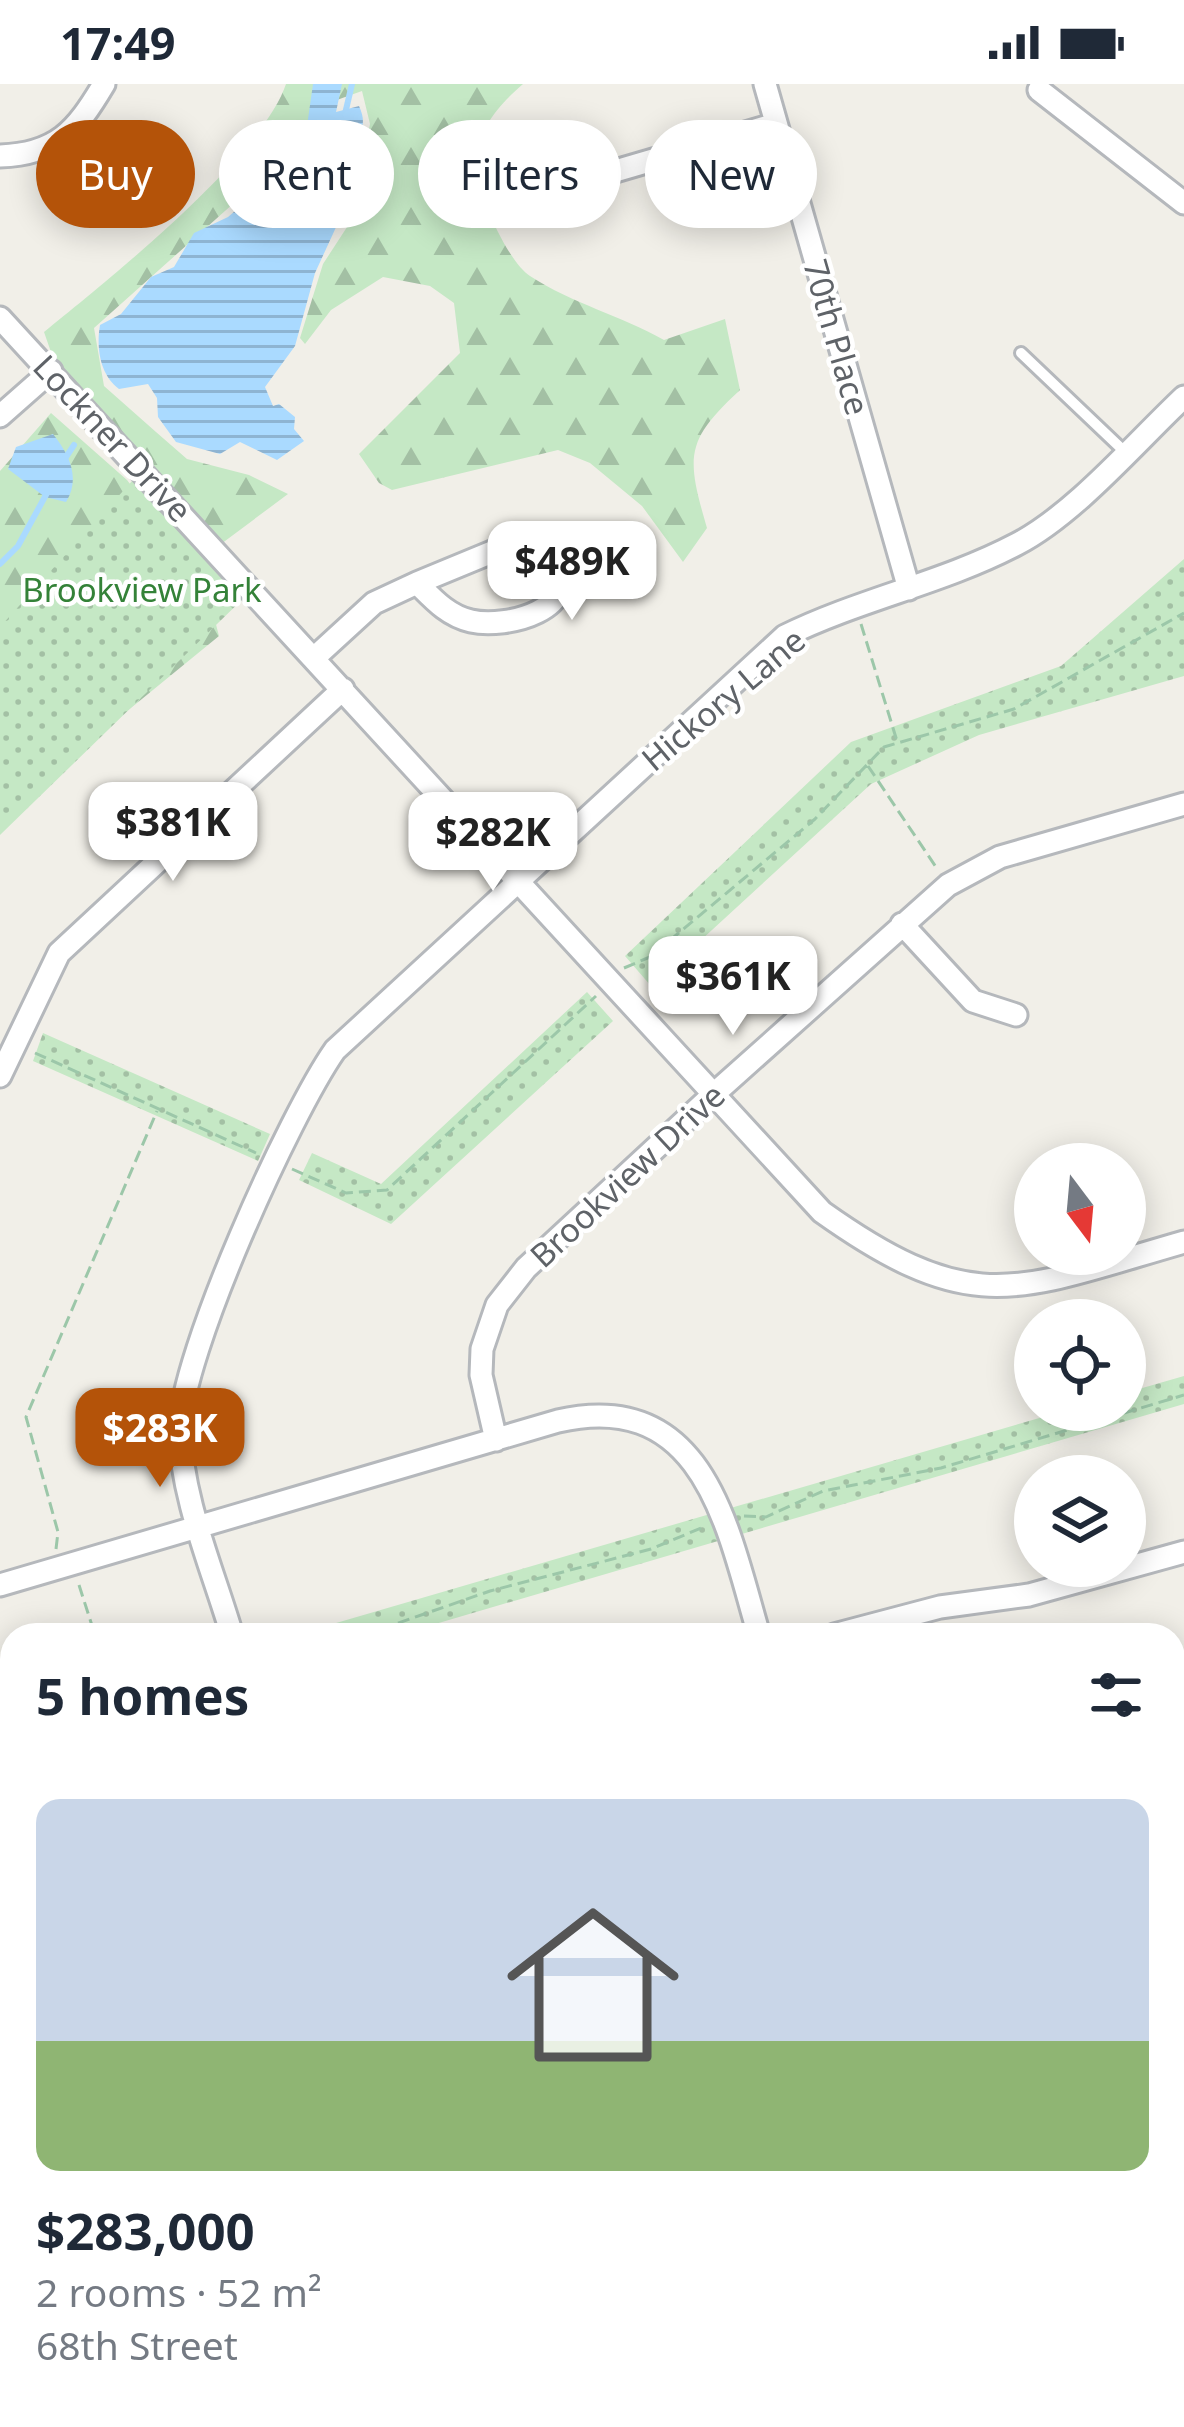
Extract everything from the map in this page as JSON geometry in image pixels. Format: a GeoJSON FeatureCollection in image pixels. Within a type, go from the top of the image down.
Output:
{"type":"FeatureCollection","features":[{"type":"Feature","properties":{"kind":"street"},"geometry":{"type":"LineString","coordinates":[[0,156],[27,155],[60,144],[75,132],[104,84]]}},
{"type":"Feature","properties":{"kind":"street","name":"70th Place"},"geometry":{"type":"LineString","coordinates":[[765,84],[775,120]]}},
{"type":"Feature","properties":{"kind":"street"},"geometry":{"type":"LineString","coordinates":[[1039,90],[1176,196],[1184,170]]}},
{"type":"Feature","properties":{"kind":"street","name":"70th Place"},"geometry":{"type":"LineString","coordinates":[[806,228],[909,589]]}},
{"type":"Feature","properties":{"kind":"street","name":"Lockner Drive"},"geometry":{"type":"LineString","coordinates":[[0,318],[822,1212],[906,1267],[973,1287],[1038,1284],[1184,1242]]}},
{"type":"Feature","properties":{"kind":"street"},"geometry":{"type":"LineString","coordinates":[[0,416],[51,371]]}},
{"type":"Feature","properties":{"kind":"street","name":"Hickory Lane"},"geometry":{"type":"LineString","coordinates":[[228,1623],[200,1526],[180,1433],[187,1374],[318,1074],[355,1029],[785,637],[1022,542],[1184,397]]}},
{"type":"Feature","properties":{"kind":"street"},"geometry":{"type":"LineString","coordinates":[[314,658],[374,603],[417,584],[509,544],[553,560],[562,579],[558,596],[545,608],[501,623],[456,616],[417,584]]}},
{"type":"Feature","properties":{"kind":"street"},"geometry":{"type":"LineString","coordinates":[[0,1076],[59,953],[343,689]]}},
{"type":"Feature","properties":{"kind":"street","name":"Brookview Drive"},"geometry":{"type":"LineString","coordinates":[[496,1440],[481,1375],[482,1349],[497,1305],[526,1268],[715,1093],[948,885],[1000,857],[1184,804]]}},
{"type":"Feature","properties":{"kind":"street"},"geometry":{"type":"LineString","coordinates":[[902,924],[973,1001],[1016,1015]]}},
{"type":"Feature","properties":{"kind":"street"},"geometry":{"type":"LineString","coordinates":[[0,1585],[558,1421],[617,1418],[664,1436],[700,1468],[725,1519],[755,1623]]}},
{"type":"Feature","properties":{"kind":"street"},"geometry":{"type":"LineString","coordinates":[[879,1623],[940,1607],[1029,1595],[1184,1552]]}},
{"type":"Feature","properties":{"kind":"lane"},"geometry":{"type":"LineString","coordinates":[[1021,353],[1125,452]]}},
{"type":"Feature","properties":{"kind":"path"},"geometry":{"type":"LineString","coordinates":[[856,605],[897,742]]}},
{"type":"Feature","properties":{"kind":"path"},"geometry":{"type":"LineString","coordinates":[[867,764],[948,885]]}},
{"type":"Feature","properties":{"kind":"path"},"geometry":{"type":"LineString","coordinates":[[91,1623],[75,1576],[56,1561],[58,1532],[26,1417],[158,1109]]}},
{"type":"Feature","properties":{"kind":"path"},"geometry":{"type":"LineString","coordinates":[[398,1623],[490,1591],[651,1549],[725,1519],[766,1517],[823,1491],[941,1468],[990,1449],[1184,1395]]}},
{"type":"Feature","properties":{"kind":"green space"},"geometry":{"type":"Polygon","coordinates":[[[286,84],[523,84],[491,120],[418,120],[418,228],[497,228],[511,255],[530,276],[664,340],[725,319],[740,390],[709,423],[695,451],[696,483],[707,528],[683,562],[642,506],[590,463],[558,450],[392,490],[379,483],[359,454],[460,353],[454,303],[430,286],[383,277],[331,310],[305,344],[300,338],[323,264],[346,228],[394,228],[394,120],[369,120],[362,91],[320,106],[310,120],[267,120],[286,84]]]}},
{"type":"Feature","properties":{"kind":"green space"},"geometry":{"type":"Polygon","coordinates":[[[219,177],[219,216],[94,328],[104,386],[187,459],[249,475],[288,494],[221,544],[52,355],[44,332],[167,228],[195,228],[195,201],[219,177]]]}},
{"type":"Feature","properties":{"kind":"green space","name":"Brookview Park"},"geometry":{"type":"Polygon","coordinates":[[[51,413],[127,480],[205,582],[219,636],[0,815],[0,471],[51,413]]]}},
{"type":"Feature","properties":{"kind":"green space","name":"Brookview Park"},"geometry":{"type":"Polygon","coordinates":[[[142,470],[252,590],[0,835],[0,627],[142,470]]]}},
{"type":"Feature","properties":{"kind":"green space"},"geometry":{"type":"Polygon","coordinates":[[[1184,559],[1184,676],[979,735],[871,784],[651,986],[625,956],[851,742],[1061,666],[1184,559]]]}},
{"type":"Feature","properties":{"kind":"green space"},"geometry":{"type":"Polygon","coordinates":[[[587,992],[613,1021],[391,1224],[299,1180],[312,1153],[381,1184],[587,992]]]}},
{"type":"Feature","properties":{"kind":"green space"},"geometry":{"type":"Polygon","coordinates":[[[43,1033],[270,1134],[258,1161],[33,1061],[43,1033]]]}},
{"type":"Feature","properties":{"kind":"green space"},"geometry":{"type":"Polygon","coordinates":[[[1184,1376],[1184,1404],[1146,1415],[1146,1387],[1184,1376]]]}},
{"type":"Feature","properties":{"kind":"green space"},"geometry":{"type":"Polygon","coordinates":[[[1014,1425],[1014,1431],[1092,1431],[439,1623],[336,1623],[1014,1425]]]}},
{"type":"Feature","properties":{"kind":"water"},"geometry":{"type":"Polygon","coordinates":[[[313,84],[342,84],[336,112],[359,106],[363,120],[308,120],[313,84]]]}},
{"type":"Feature","properties":{"kind":"water"},"geometry":{"type":"Polygon","coordinates":[[[219,221],[219,228],[336,228],[315,273],[295,346],[265,387],[273,406],[279,404],[295,417],[294,429],[304,441],[277,460],[240,442],[220,454],[176,442],[158,417],[157,398],[148,384],[119,389],[104,369],[100,325],[121,314],[151,277],[174,267],[194,233],[219,221]]]}},
{"type":"Feature","properties":{"kind":"water"},"geometry":{"type":"Polygon","coordinates":[[[53,434],[71,467],[73,484],[66,502],[45,497],[8,469],[16,447],[53,434]]]}},
{"type":"Feature","properties":{"kind":"waterway"},"geometry":{"type":"LineString","coordinates":[[345,114],[352,84]]}},
{"type":"Feature","properties":{"kind":"waterway"},"geometry":{"type":"LineString","coordinates":[[64,460],[74,445]]}},
{"type":"Feature","properties":{"kind":"waterway"},"geometry":{"type":"LineString","coordinates":[[0,564],[18,546],[47,493]]}}]}
